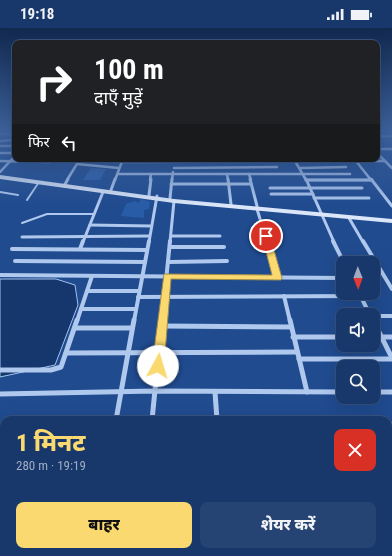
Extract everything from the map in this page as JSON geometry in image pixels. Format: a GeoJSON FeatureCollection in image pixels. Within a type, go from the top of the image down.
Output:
{"type":"FeatureCollection","features":[{"type":"Feature","properties":{"kind":"main road"},"geometry":{"type":"LineString","coordinates":[[0,174],[39,182],[156,197]]}},
{"type":"Feature","properties":{"kind":"main road"},"geometry":{"type":"LineString","coordinates":[[0,174],[104,192],[257,207]]}},
{"type":"Feature","properties":{"kind":"main road"},"geometry":{"type":"LineString","coordinates":[[172,199],[392,220]]}},
{"type":"Feature","properties":{"kind":"main road"},"geometry":{"type":"LineString","coordinates":[[323,214],[349,218],[392,220]]}},
{"type":"Feature","properties":{"kind":"street"},"geometry":{"type":"LineString","coordinates":[[381,157],[392,168]]}},
{"type":"Feature","properties":{"kind":"street"},"geometry":{"type":"LineString","coordinates":[[0,174],[12,159]]}},
{"type":"Feature","properties":{"kind":"street"},"geometry":{"type":"LineString","coordinates":[[0,161],[10,161]]}},
{"type":"Feature","properties":{"kind":"street"},"geometry":{"type":"LineString","coordinates":[[380,161],[385,161]]}},
{"type":"Feature","properties":{"kind":"street"},"geometry":{"type":"LineString","coordinates":[[110,190],[122,162]]}},
{"type":"Feature","properties":{"kind":"street"},"geometry":{"type":"LineString","coordinates":[[152,416],[169,262],[172,199],[171,184],[175,162]]}},
{"type":"Feature","properties":{"kind":"street"},"geometry":{"type":"LineString","coordinates":[[259,162],[262,174]]}},
{"type":"Feature","properties":{"kind":"street"},"geometry":{"type":"LineString","coordinates":[[296,162],[323,214],[332,240],[340,256]]}},
{"type":"Feature","properties":{"kind":"street"},"geometry":{"type":"LineString","coordinates":[[342,162],[356,180]]}},
{"type":"Feature","properties":{"kind":"street"},"geometry":{"type":"LineString","coordinates":[[358,162],[392,206]]}},
{"type":"Feature","properties":{"kind":"street"},"geometry":{"type":"LineString","coordinates":[[65,185],[77,164],[119,168]]}},
{"type":"Feature","properties":{"kind":"street"},"geometry":{"type":"LineString","coordinates":[[174,168],[277,167]]}},
{"type":"Feature","properties":{"kind":"street"},"geometry":{"type":"LineString","coordinates":[[300,168],[346,167]]}},
{"type":"Feature","properties":{"kind":"street"},"geometry":{"type":"LineString","coordinates":[[118,174],[350,174]]}},
{"type":"Feature","properties":{"kind":"street"},"geometry":{"type":"LineString","coordinates":[[149,195],[151,174]]}},
{"type":"Feature","properties":{"kind":"street"},"geometry":{"type":"LineString","coordinates":[[227,174],[231,204]]}},
{"type":"Feature","properties":{"kind":"street"},"geometry":{"type":"LineString","coordinates":[[248,174],[278,278]]}},
{"type":"Feature","properties":{"kind":"street"},"geometry":{"type":"LineString","coordinates":[[306,180],[372,180]]}},
{"type":"Feature","properties":{"kind":"street"},"geometry":{"type":"LineString","coordinates":[[171,184],[251,184]]}},
{"type":"Feature","properties":{"kind":"street"},"geometry":{"type":"LineString","coordinates":[[270,188],[362,188]]}},
{"type":"Feature","properties":{"kind":"street"},"geometry":{"type":"LineString","coordinates":[[80,249],[104,192]]}},
{"type":"Feature","properties":{"kind":"street"},"geometry":{"type":"LineString","coordinates":[[271,194],[312,194]]}},
{"type":"Feature","properties":{"kind":"street"},"geometry":{"type":"LineString","coordinates":[[117,416],[156,197]]}},
{"type":"Feature","properties":{"kind":"street"},"geometry":{"type":"LineString","coordinates":[[314,198],[369,198]]}},
{"type":"Feature","properties":{"kind":"street"},"geometry":{"type":"LineString","coordinates":[[349,218],[390,282],[392,289]]}},
{"type":"Feature","properties":{"kind":"street"},"geometry":{"type":"LineString","coordinates":[[90,225],[151,226]]}},
{"type":"Feature","properties":{"kind":"street"},"geometry":{"type":"LineString","coordinates":[[22,236],[149,236]]}},
{"type":"Feature","properties":{"kind":"street"},"geometry":{"type":"LineString","coordinates":[[171,236],[220,236]]}},
{"type":"Feature","properties":{"kind":"street"},"geometry":{"type":"LineString","coordinates":[[170,247],[224,247]]}},
{"type":"Feature","properties":{"kind":"street"},"geometry":{"type":"LineString","coordinates":[[12,249],[147,250]]}},
{"type":"Feature","properties":{"kind":"street"},"geometry":{"type":"LineString","coordinates":[[16,261],[144,262]]}},
{"type":"Feature","properties":{"kind":"street"},"geometry":{"type":"LineString","coordinates":[[169,262],[227,261]]}},
{"type":"Feature","properties":{"kind":"street"},"geometry":{"type":"LineString","coordinates":[[0,275],[336,278]]}},
{"type":"Feature","properties":{"kind":"street"},"geometry":{"type":"LineString","coordinates":[[0,370],[57,369],[62,364],[92,276]]}},
{"type":"Feature","properties":{"kind":"street"},"geometry":{"type":"LineString","coordinates":[[87,291],[139,291]]}},
{"type":"Feature","properties":{"kind":"street"},"geometry":{"type":"LineString","coordinates":[[138,297],[336,295]]}},
{"type":"Feature","properties":{"kind":"street"},"geometry":{"type":"LineString","coordinates":[[284,296],[307,392]]}},
{"type":"Feature","properties":{"kind":"street"},"geometry":{"type":"LineString","coordinates":[[82,309],[136,309]]}},
{"type":"Feature","properties":{"kind":"street"},"geometry":{"type":"LineString","coordinates":[[380,316],[392,316]]}},
{"type":"Feature","properties":{"kind":"street"},"geometry":{"type":"LineString","coordinates":[[162,326],[291,327]]}},
{"type":"Feature","properties":{"kind":"street"},"geometry":{"type":"LineString","coordinates":[[75,328],[132,328]]}},
{"type":"Feature","properties":{"kind":"street"},"geometry":{"type":"LineString","coordinates":[[299,359],[392,358],[380,333]]}},
{"type":"Feature","properties":{"kind":"street"},"geometry":{"type":"LineString","coordinates":[[293,336],[336,337]]}},
{"type":"Feature","properties":{"kind":"street"},"geometry":{"type":"LineString","coordinates":[[382,337],[392,337]]}},
{"type":"Feature","properties":{"kind":"street"},"geometry":{"type":"LineString","coordinates":[[66,353],[128,354],[297,352]]}},
{"type":"Feature","properties":{"kind":"street"},"geometry":{"type":"LineString","coordinates":[[0,394],[121,393],[155,391],[336,392]]}},
{"type":"Feature","properties":{"kind":"street"},"geometry":{"type":"LineString","coordinates":[[215,392],[217,416]]}},
{"type":"Feature","properties":{"kind":"street"},"geometry":{"type":"LineString","coordinates":[[380,392],[392,392]]}},
{"type":"Feature","properties":{"kind":"lane"},"geometry":{"type":"LineString","coordinates":[[27,200],[39,182]]}},
{"type":"Feature","properties":{"kind":"lane"},"geometry":{"type":"LineString","coordinates":[[0,192],[18,195]]}},
{"type":"Feature","properties":{"kind":"lane"},"geometry":{"type":"LineString","coordinates":[[22,223],[37,217],[55,214],[94,214]]}},
{"type":"Feature","properties":{"kind":"shaded area"},"geometry":{"type":"Polygon","coordinates":[[[142,199],[150,202],[149,209],[144,210],[144,218],[121,216],[126,204],[135,201],[138,203],[142,199]]]}},
{"type":"Feature","properties":{"kind":"shaded area"},"geometry":{"type":"Polygon","coordinates":[[[0,279],[56,279],[75,285],[78,305],[55,365],[0,377],[0,279]]]}},
{"type":"Feature","properties":{"kind":"building"},"geometry":{"type":"Polygon","coordinates":[[[91,168],[106,169],[100,180],[83,180],[91,168]]]}},
{"type":"Feature","properties":{"kind":"route"},"geometry":{"type":"LineString","coordinates":[[158,366],[167,276],[278,278],[266,236]]}}]}
